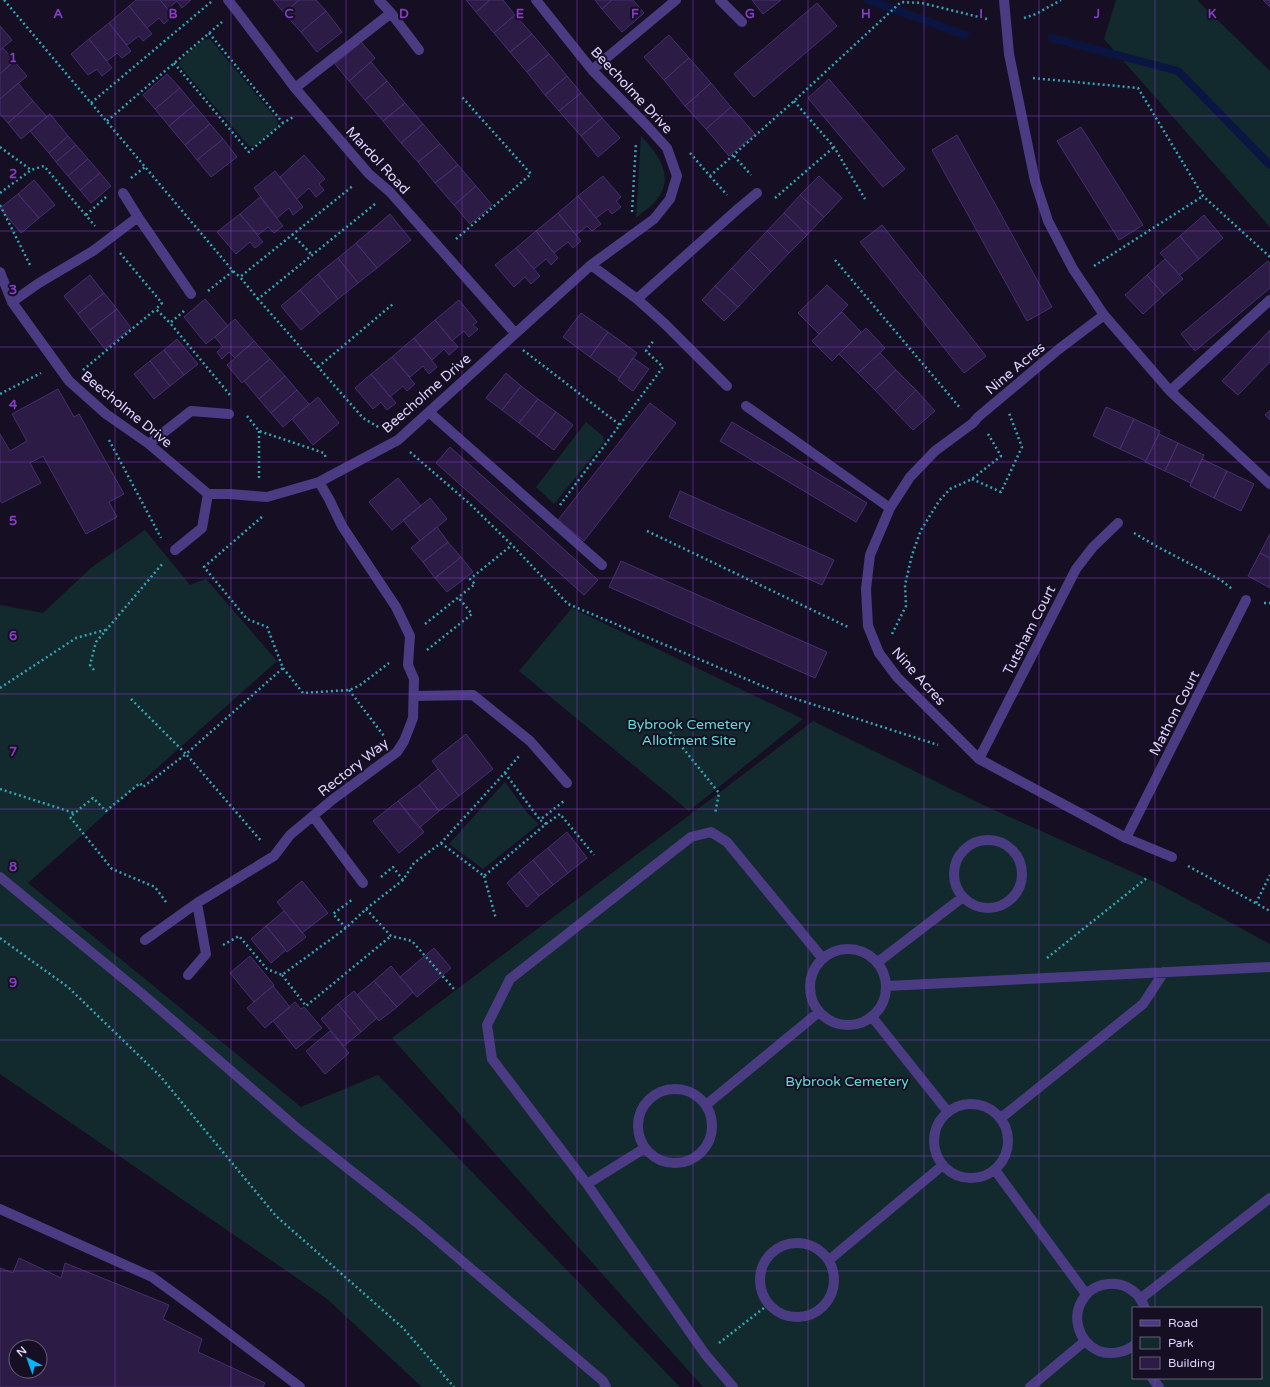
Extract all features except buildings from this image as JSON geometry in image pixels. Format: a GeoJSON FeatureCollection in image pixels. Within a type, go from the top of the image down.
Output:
{"type":"FeatureCollection","features":[{"type":"Feature","properties":{"kind":"street","name":"Mardol Road"},"geometry":{"type":"LineString","coordinates":[[228,0],[295,88],[369,174],[390,192],[442,251],[513,336]]}},
{"type":"Feature","properties":{"kind":"street"},"geometry":{"type":"LineString","coordinates":[[379,0],[391,13],[419,50]]}},
{"type":"Feature","properties":{"kind":"street","name":"Beecholme Drive"},"geometry":{"type":"LineString","coordinates":[[0,272],[12,302],[70,381],[106,414],[149,444],[208,494],[268,497],[319,482],[398,440],[430,413],[591,265],[654,219],[670,199],[677,176],[667,148],[592,70],[536,0]]}},
{"type":"Feature","properties":{"kind":"street"},"geometry":{"type":"LineString","coordinates":[[592,70],[676,0]]}},
{"type":"Feature","properties":{"kind":"street"},"geometry":{"type":"LineString","coordinates":[[720,0],[742,22]]}},
{"type":"Feature","properties":{"kind":"street"},"geometry":{"type":"LineString","coordinates":[[1004,0],[1009,54],[1035,181],[1048,221],[1078,277],[1104,315],[1170,391],[1270,484]]}},
{"type":"Feature","properties":{"kind":"street"},"geometry":{"type":"LineString","coordinates":[[295,88],[391,13]]}},
{"type":"Feature","properties":{"kind":"street"},"geometry":{"type":"LineString","coordinates":[[123,192],[138,217],[191,294]]}},
{"type":"Feature","properties":{"kind":"street"},"geometry":{"type":"LineString","coordinates":[[637,299],[757,193]]}},
{"type":"Feature","properties":{"kind":"street"},"geometry":{"type":"LineString","coordinates":[[12,302],[39,283],[93,251],[138,217]]}},
{"type":"Feature","properties":{"kind":"street"},"geometry":{"type":"LineString","coordinates":[[591,265],[637,299],[665,324],[727,386]]}},
{"type":"Feature","properties":{"kind":"street"},"geometry":{"type":"LineString","coordinates":[[1170,391],[1270,300]]}},
{"type":"Feature","properties":{"kind":"street","name":"Nine Acres"},"geometry":{"type":"LineString","coordinates":[[1104,315],[1059,349],[975,420],[935,451],[910,477],[890,508],[870,555],[866,589],[868,626],[879,653],[897,677],[980,759],[1126,838],[1172,857]]}},
{"type":"Feature","properties":{"kind":"street"},"geometry":{"type":"LineString","coordinates":[[746,406],[890,508]]}},
{"type":"Feature","properties":{"kind":"street"},"geometry":{"type":"LineString","coordinates":[[149,444],[191,411],[229,414]]}},
{"type":"Feature","properties":{"kind":"street"},"geometry":{"type":"LineString","coordinates":[[430,413],[602,565]]}},
{"type":"Feature","properties":{"kind":"street"},"geometry":{"type":"LineString","coordinates":[[319,482],[342,526],[396,607],[410,641]]}},
{"type":"Feature","properties":{"kind":"street"},"geometry":{"type":"LineString","coordinates":[[172,553],[202,528],[208,494]]}},
{"type":"Feature","properties":{"kind":"street","name":"Tutsham Court"},"geometry":{"type":"LineString","coordinates":[[980,759],[1076,569],[1093,547],[1118,523]]}},
{"type":"Feature","properties":{"kind":"street","name":"Mathon Court"},"geometry":{"type":"LineString","coordinates":[[1126,838],[1246,600]]}},
{"type":"Feature","properties":{"kind":"street","name":"Rectory Way"},"geometry":{"type":"LineString","coordinates":[[145,940],[197,902],[274,856],[290,835],[332,800],[397,752],[404,741],[413,718],[414,679],[408,665],[410,641]]}},
{"type":"Feature","properties":{"kind":"street"},"geometry":{"type":"LineString","coordinates":[[414,696],[473,695],[530,741],[566,784]]}},
{"type":"Feature","properties":{"kind":"street"},"geometry":{"type":"LineString","coordinates":[[313,816],[365,886]]}},
{"type":"Feature","properties":{"kind":"street"},"geometry":{"type":"LineString","coordinates":[[733,1387],[705,1354],[587,1184],[492,1059],[487,1025],[510,979],[691,837],[711,832],[727,842],[823,959]]}},
{"type":"Feature","properties":{"kind":"street"},"geometry":{"type":"LineString","coordinates":[[985,840],[995,840],[1006,845],[1014,852],[1020,862],[1022,873],[1020,884],[1014,894],[1006,902],[995,907],[984,907],[973,904],[963,897],[957,888],[954,878],[954,867],[958,857],[965,848],[974,843],[985,840]]}},
{"type":"Feature","properties":{"kind":"street"},"geometry":{"type":"LineString","coordinates":[[0,878],[141,993],[298,1129],[416,1222],[603,1381],[606,1387]]}},
{"type":"Feature","properties":{"kind":"street"},"geometry":{"type":"LineString","coordinates":[[878,962],[963,897]]}},
{"type":"Feature","properties":{"kind":"street"},"geometry":{"type":"LineString","coordinates":[[188,975],[206,954],[197,902]]}},
{"type":"Feature","properties":{"kind":"street"},"geometry":{"type":"LineString","coordinates":[[845,949],[857,950],[868,954],[878,962],[884,973],[887,986],[883,1003],[872,1017],[862,1023],[850,1025],[839,1024],[828,1019],[819,1012],[813,1002],[810,991],[811,979],[815,968],[823,959],[833,952],[845,949]]}},
{"type":"Feature","properties":{"kind":"street"},"geometry":{"type":"LineString","coordinates":[[887,986],[1270,967]]}},
{"type":"Feature","properties":{"kind":"street"},"geometry":{"type":"LineString","coordinates":[[1001,1118],[1143,1004],[1164,972]]}},
{"type":"Feature","properties":{"kind":"street"},"geometry":{"type":"LineString","coordinates":[[706,1105],[819,1012]]}},
{"type":"Feature","properties":{"kind":"street"},"geometry":{"type":"LineString","coordinates":[[872,1017],[948,1112]]}},
{"type":"Feature","properties":{"kind":"street"},"geometry":{"type":"LineString","coordinates":[[676,1088],[688,1090],[698,1096],[706,1105],[711,1117],[712,1130],[708,1142],[701,1152],[691,1160],[678,1163],[665,1162],[654,1157],[645,1148],[639,1138],[637,1126],[639,1114],[653,1095],[664,1090],[676,1088]]}},
{"type":"Feature","properties":{"kind":"street"},"geometry":{"type":"LineString","coordinates":[[970,1104],[981,1105],[992,1110],[1001,1118],[1006,1128],[1008,1140],[1007,1151],[995,1170],[984,1176],[974,1178],[962,1177],[951,1172],[943,1165],[937,1155],[934,1143],[935,1132],[940,1121],[948,1112],[958,1106],[970,1104]]}},
{"type":"Feature","properties":{"kind":"street"},"geometry":{"type":"LineString","coordinates":[[587,1184],[645,1148]]}},
{"type":"Feature","properties":{"kind":"street"},"geometry":{"type":"LineString","coordinates":[[829,1260],[943,1165]]}},
{"type":"Feature","properties":{"kind":"street"},"geometry":{"type":"LineString","coordinates":[[995,1170],[1086,1294]]}},
{"type":"Feature","properties":{"kind":"street"},"geometry":{"type":"LineString","coordinates":[[1132,1348],[1121,1352],[1106,1353],[1092,1348],[1085,1342],[1079,1333],[1077,1318],[1080,1303],[1086,1294],[1104,1284],[1114,1283],[1133,1291],[1143,1303],[1270,1198]]}},
{"type":"Feature","properties":{"kind":"street"},"geometry":{"type":"LineString","coordinates":[[0,1209],[152,1278],[300,1387]]}},
{"type":"Feature","properties":{"kind":"street"},"geometry":{"type":"LineString","coordinates":[[798,1243],[810,1245],[821,1252],[829,1260],[833,1272],[834,1284],[831,1296],[824,1306],[814,1313],[802,1317],[790,1316],[778,1312],[769,1304],[762,1294],[760,1282],[761,1270],[767,1259],[775,1250],[786,1245],[798,1243]]}},
{"type":"Feature","properties":{"kind":"street"},"geometry":{"type":"LineString","coordinates":[[1030,1387],[1085,1342]]}},
{"type":"Feature","properties":{"kind":"street"},"geometry":{"type":"LineString","coordinates":[[1153,1379],[1159,1387]]}},
{"type":"Feature","properties":{"kind":"path"},"geometry":{"type":"LineString","coordinates":[[4,0],[233,271],[240,277],[363,418],[398,440],[408,451],[470,504],[512,545],[568,604],[784,695],[942,747]]}},
{"type":"Feature","properties":{"kind":"path"},"geometry":{"type":"LineString","coordinates":[[91,103],[212,0]]}},
{"type":"Feature","properties":{"kind":"path"},"geometry":{"type":"LineString","coordinates":[[710,176],[734,156],[901,2],[922,3],[1007,24],[1036,14],[1061,0]]}},
{"type":"Feature","properties":{"kind":"path"},"geometry":{"type":"LineString","coordinates":[[107,121],[236,10]]}},
{"type":"Feature","properties":{"kind":"path"},"geometry":{"type":"LineString","coordinates":[[209,33],[283,124]]}},
{"type":"Feature","properties":{"kind":"path"},"geometry":{"type":"LineString","coordinates":[[174,64],[249,152],[283,124],[311,106]]}},
{"type":"Feature","properties":{"kind":"path"},"geometry":{"type":"LineString","coordinates":[[1014,76],[1138,88],[1203,196],[1270,257]]}},
{"type":"Feature","properties":{"kind":"path"},"geometry":{"type":"LineString","coordinates":[[442,251],[531,174],[462,97]]}},
{"type":"Feature","properties":{"kind":"path"},"geometry":{"type":"LineString","coordinates":[[794,101],[834,147],[865,199]]}},
{"type":"Feature","properties":{"kind":"path"},"geometry":{"type":"LineString","coordinates":[[638,231],[632,215],[636,135],[647,126]]}},
{"type":"Feature","properties":{"kind":"path"},"geometry":{"type":"LineString","coordinates":[[671,157],[683,146],[739,208]]}},
{"type":"Feature","properties":{"kind":"path"},"geometry":{"type":"LineString","coordinates":[[0,147],[31,170]]}},
{"type":"Feature","properties":{"kind":"path"},"geometry":{"type":"LineString","coordinates":[[773,201],[834,147]]}},
{"type":"Feature","properties":{"kind":"path"},"geometry":{"type":"LineString","coordinates":[[734,156],[753,178]]}},
{"type":"Feature","properties":{"kind":"path"},"geometry":{"type":"LineString","coordinates":[[0,193],[31,170],[44,166],[118,250],[162,303],[70,381]]}},
{"type":"Feature","properties":{"kind":"path"},"geometry":{"type":"LineString","coordinates":[[240,277],[369,174]]}},
{"type":"Feature","properties":{"kind":"path"},"geometry":{"type":"LineString","coordinates":[[258,299],[390,192]]}},
{"type":"Feature","properties":{"kind":"path"},"geometry":{"type":"LineString","coordinates":[[86,215],[107,196]]}},
{"type":"Feature","properties":{"kind":"path"},"geometry":{"type":"LineString","coordinates":[[1078,277],[1203,196]]}},
{"type":"Feature","properties":{"kind":"path"},"geometry":{"type":"LineString","coordinates":[[0,205],[39,283]]}},
{"type":"Feature","properties":{"kind":"path"},"geometry":{"type":"LineString","coordinates":[[292,234],[312,255]]}},
{"type":"Feature","properties":{"kind":"path"},"geometry":{"type":"LineString","coordinates":[[835,260],[975,420],[1001,456],[972,479],[950,489],[939,501],[921,530],[912,555],[905,585],[906,606],[890,640],[879,653]]}},
{"type":"Feature","properties":{"kind":"path"},"geometry":{"type":"LineString","coordinates":[[202,296],[233,271]]}},
{"type":"Feature","properties":{"kind":"path"},"geometry":{"type":"LineString","coordinates":[[318,367],[394,304]]}},
{"type":"Feature","properties":{"kind":"path"},"geometry":{"type":"LineString","coordinates":[[156,309],[170,323],[234,401]]}},
{"type":"Feature","properties":{"kind":"path"},"geometry":{"type":"LineString","coordinates":[[170,323],[185,310]]}},
{"type":"Feature","properties":{"kind":"path"},"geometry":{"type":"LineString","coordinates":[[550,518],[664,367],[646,351],[665,324]]}},
{"type":"Feature","properties":{"kind":"path"},"geometry":{"type":"LineString","coordinates":[[513,336],[518,346],[620,425]]}},
{"type":"Feature","properties":{"kind":"path"},"geometry":{"type":"LineString","coordinates":[[0,394],[57,365]]}},
{"type":"Feature","properties":{"kind":"path"},"geometry":{"type":"LineString","coordinates":[[972,479],[1001,492],[1022,447],[1011,415],[998,400]]}},
{"type":"Feature","properties":{"kind":"path"},"geometry":{"type":"LineString","coordinates":[[244,413],[259,431],[324,453],[334,474]]}},
{"type":"Feature","properties":{"kind":"path"},"geometry":{"type":"LineString","coordinates":[[94,670],[90,665],[96,642],[172,553],[152,520],[105,434],[106,414]]}},
{"type":"Feature","properties":{"kind":"path"},"geometry":{"type":"LineString","coordinates":[[247,496],[260,477],[259,431]]}},
{"type":"Feature","properties":{"kind":"path"},"geometry":{"type":"LineString","coordinates":[[268,497],[266,514],[204,567],[247,619],[267,627],[283,668],[303,693],[349,690],[359,686],[458,597],[475,584],[470,579],[512,545]]}},
{"type":"Feature","properties":{"kind":"path"},"geometry":{"type":"LineString","coordinates":[[1118,523],[1156,546],[1220,580],[1246,600]]}},
{"type":"Feature","properties":{"kind":"path"},"geometry":{"type":"LineString","coordinates":[[647,531],[849,628],[868,626]]}},
{"type":"Feature","properties":{"kind":"path"},"geometry":{"type":"LineString","coordinates":[[408,665],[472,614],[458,597]]}},
{"type":"Feature","properties":{"kind":"path"},"geometry":{"type":"LineString","coordinates":[[0,688],[76,638],[106,630]]}},
{"type":"Feature","properties":{"kind":"path"},"geometry":{"type":"LineString","coordinates":[[176,918],[156,887],[112,869],[70,817],[93,798],[106,811],[140,783],[143,787],[186,754],[283,668]]}},
{"type":"Feature","properties":{"kind":"path"},"geometry":{"type":"LineString","coordinates":[[349,690],[397,752]]}},
{"type":"Feature","properties":{"kind":"path"},"geometry":{"type":"LineString","coordinates":[[131,699],[186,754],[274,856]]}},
{"type":"Feature","properties":{"kind":"path"},"geometry":{"type":"LineString","coordinates":[[670,732],[720,792],[711,832]]}},
{"type":"Feature","properties":{"kind":"path"},"geometry":{"type":"LineString","coordinates":[[505,773],[540,820],[546,824]]}},
{"type":"Feature","properties":{"kind":"path"},"geometry":{"type":"LineString","coordinates":[[540,820],[574,793],[566,784]]}},
{"type":"Feature","properties":{"kind":"path"},"geometry":{"type":"LineString","coordinates":[[0,789],[74,813]]}},
{"type":"Feature","properties":{"kind":"path"},"geometry":{"type":"LineString","coordinates":[[484,876],[560,814],[594,855]]}},
{"type":"Feature","properties":{"kind":"path"},"geometry":{"type":"LineString","coordinates":[[441,843],[484,876],[496,919]]}},
{"type":"Feature","properties":{"kind":"path"},"geometry":{"type":"LineString","coordinates":[[1172,857],[1270,911]]}},
{"type":"Feature","properties":{"kind":"path"},"geometry":{"type":"LineString","coordinates":[[346,928],[333,914],[365,886],[393,867],[403,880]]}},
{"type":"Feature","properties":{"kind":"path"},"geometry":{"type":"LineString","coordinates":[[1256,903],[1270,875]]}},
{"type":"Feature","properties":{"kind":"path"},"geometry":{"type":"LineString","coordinates":[[1046,959],[1148,877]]}},
{"type":"Feature","properties":{"kind":"path"},"geometry":{"type":"LineString","coordinates":[[366,909],[391,936],[412,941],[454,990]]}},
{"type":"Feature","properties":{"kind":"path"},"geometry":{"type":"LineString","coordinates":[[282,975],[306,1006],[391,936]]}},
{"type":"Feature","properties":{"kind":"path"},"geometry":{"type":"LineString","coordinates":[[0,938],[68,986],[160,1076],[276,1216],[403,1328],[454,1387]]}},
{"type":"Feature","properties":{"kind":"path"},"geometry":{"type":"LineString","coordinates":[[705,1354],[769,1304]]}},
{"type":"Feature","properties":{"kind":"green space"},"geometry":{"type":"Polygon","coordinates":[[[1116,0],[1197,0],[1270,71],[1270,227],[1104,39],[1116,0]]]}},
{"type":"Feature","properties":{"kind":"green space"},"geometry":{"type":"Polygon","coordinates":[[[210,39],[278,121],[277,128],[253,147],[248,145],[179,65],[180,61],[203,40],[210,39]]]}},
{"type":"Feature","properties":{"kind":"green space"},"geometry":{"type":"Polygon","coordinates":[[[641,136],[659,160],[665,177],[664,186],[660,195],[653,204],[636,218],[641,136]]]}},
{"type":"Feature","properties":{"kind":"green space"},"geometry":{"type":"Polygon","coordinates":[[[586,422],[603,436],[604,442],[554,504],[536,487],[586,422]]]}},
{"type":"Feature","properties":{"kind":"green space"},"geometry":{"type":"Polygon","coordinates":[[[145,530],[190,585],[206,579],[277,661],[28,883],[301,1107],[378,1075],[680,1387],[422,1387],[326,1298],[0,1074],[0,605],[43,613],[92,567],[145,530]]]}},
{"type":"Feature","properties":{"kind":"green space","name":"Bybrook Cemetery Allotment Site"},"geometry":{"type":"Polygon","coordinates":[[[572,608],[803,719],[689,811],[519,671],[572,608]]]}},
{"type":"Feature","properties":{"kind":"green space","name":"Bybrook Cemetery"},"geometry":{"type":"Polygon","coordinates":[[[813,721],[981,804],[1159,884],[1270,944],[1270,1387],[703,1387],[392,1038],[813,721]]]}},
{"type":"Feature","properties":{"kind":"green space"},"geometry":{"type":"Polygon","coordinates":[[[505,782],[528,814],[539,824],[483,869],[449,844],[505,782]]]}},
{"type":"Feature","properties":{"kind":"waterway"},"geometry":{"type":"LineString","coordinates":[[868,0],[965,35]]}},
{"type":"Feature","properties":{"kind":"waterway"},"geometry":{"type":"LineString","coordinates":[[1052,38],[1178,71],[1270,165]]}}]}
